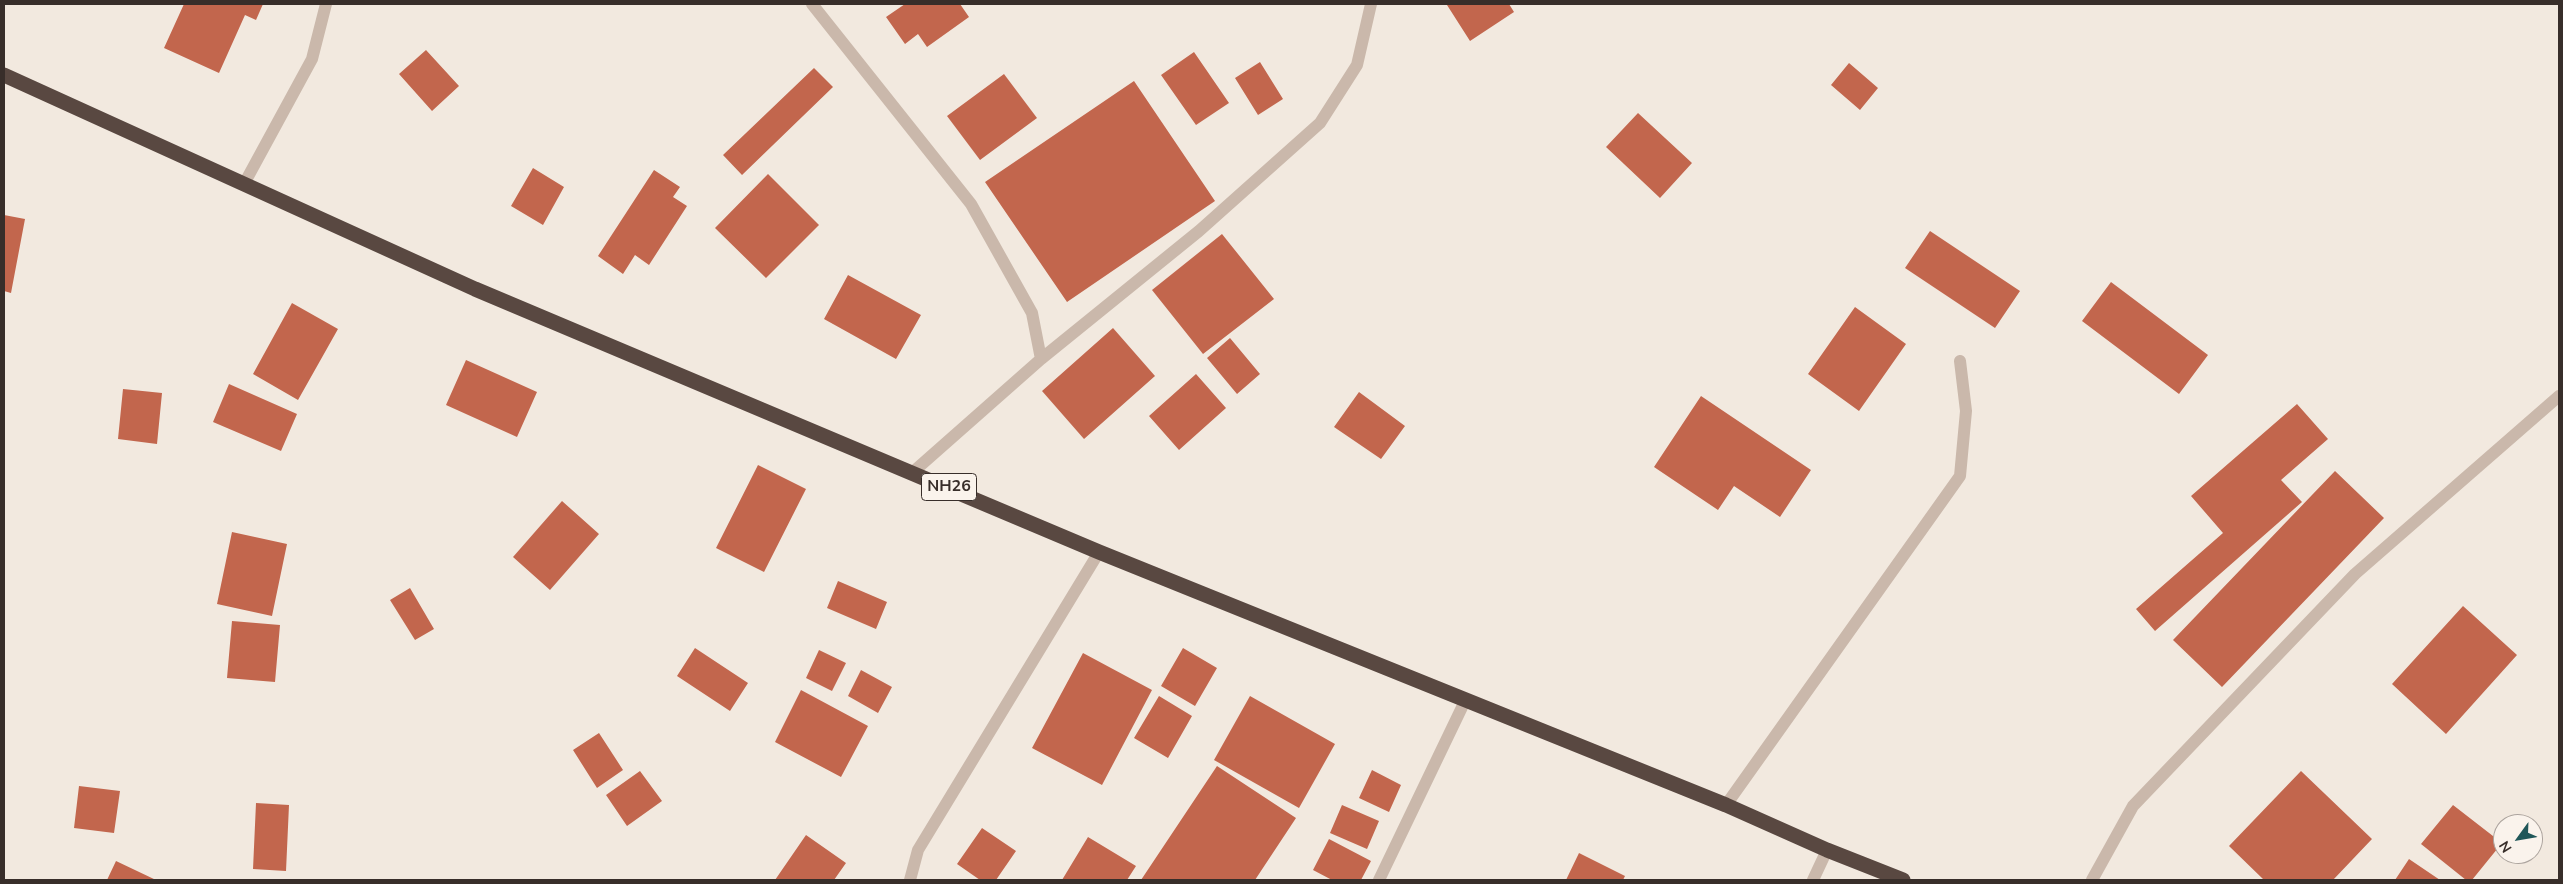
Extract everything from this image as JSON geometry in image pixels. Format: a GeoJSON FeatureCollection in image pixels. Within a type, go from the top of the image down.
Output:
{"type":"FeatureCollection","features":[{"type":"Feature","properties":{"kind":"highway","name":"NH26"},"geometry":{"type":"LineString","coordinates":[[4,75],[475,289],[1099,552],[1726,805],[1827,850],[1903,880]]}},
{"type":"Feature","properties":{"kind":"street"},"geometry":{"type":"LineString","coordinates":[[244,184],[312,59],[326,4]]}},
{"type":"Feature","properties":{"kind":"street"},"geometry":{"type":"LineString","coordinates":[[812,4],[971,204],[1032,313],[1041,358]]}},
{"type":"Feature","properties":{"kind":"street"},"geometry":{"type":"LineString","coordinates":[[913,472],[1041,358],[1199,231],[1320,123],[1357,65],[1371,4]]}},
{"type":"Feature","properties":{"kind":"street"},"geometry":{"type":"LineString","coordinates":[[1726,805],[1960,476],[1966,411],[1960,361]]}},
{"type":"Feature","properties":{"kind":"street"},"geometry":{"type":"LineString","coordinates":[[2092,880],[2133,806],[2355,574],[2559,396]]}},
{"type":"Feature","properties":{"kind":"street"},"geometry":{"type":"LineString","coordinates":[[910,880],[918,850],[1099,552]]}},
{"type":"Feature","properties":{"kind":"street"},"geometry":{"type":"LineString","coordinates":[[1379,880],[1465,701]]}},
{"type":"Feature","properties":{"kind":"street"},"geometry":{"type":"LineString","coordinates":[[1813,880],[1827,850]]}},
{"type":"Feature","properties":{"kind":"building"},"geometry":{"type":"Polygon","coordinates":[[[184,4],[263,4],[256,20],[245,15],[219,73],[164,48],[184,4]]]}},
{"type":"Feature","properties":{"kind":"building"},"geometry":{"type":"Polygon","coordinates":[[[905,4],[960,4],[969,17],[927,47],[918,34],[905,44],[886,17],[905,4]]]}},
{"type":"Feature","properties":{"kind":"building"},"geometry":{"type":"Polygon","coordinates":[[[1509,4],[1514,12],[1470,41],[1447,5],[1509,4]]]}},
{"type":"Feature","properties":{"kind":"building"},"geometry":{"type":"Polygon","coordinates":[[[426,50],[459,86],[432,111],[399,74],[426,50]]]}},
{"type":"Feature","properties":{"kind":"building"},"geometry":{"type":"Polygon","coordinates":[[[1194,52],[1229,103],[1196,125],[1161,75],[1194,52]]]}},
{"type":"Feature","properties":{"kind":"building"},"geometry":{"type":"Polygon","coordinates":[[[1260,62],[1283,99],[1258,115],[1235,78],[1260,62]]]}},
{"type":"Feature","properties":{"kind":"building"},"geometry":{"type":"Polygon","coordinates":[[[1849,63],[1878,88],[1860,110],[1831,85],[1849,63]]]}},
{"type":"Feature","properties":{"kind":"building"},"geometry":{"type":"Polygon","coordinates":[[[814,68],[833,87],[742,175],[723,155],[814,68]]]}},
{"type":"Feature","properties":{"kind":"building"},"geometry":{"type":"Polygon","coordinates":[[[1004,74],[1037,118],[980,160],[947,116],[1004,74]]]}},
{"type":"Feature","properties":{"kind":"building"},"geometry":{"type":"Polygon","coordinates":[[[1134,81],[1215,201],[1067,302],[985,182],[1134,81]]]}},
{"type":"Feature","properties":{"kind":"building"},"geometry":{"type":"Polygon","coordinates":[[[1638,113],[1692,163],[1660,198],[1606,147],[1638,113]]]}},
{"type":"Feature","properties":{"kind":"building"},"geometry":{"type":"Polygon","coordinates":[[[533,168],[564,187],[543,225],[511,206],[533,168]]]}},
{"type":"Feature","properties":{"kind":"building"},"geometry":{"type":"Polygon","coordinates":[[[654,170],[680,187],[673,197],[687,206],[649,265],[635,255],[623,274],[598,256],[654,170]]]}},
{"type":"Feature","properties":{"kind":"building"},"geometry":{"type":"Polygon","coordinates":[[[768,174],[819,225],[766,278],[715,228],[768,174]]]}},
{"type":"Feature","properties":{"kind":"building"},"geometry":{"type":"Polygon","coordinates":[[[4,215],[25,219],[11,293],[4,291],[4,215]]]}},
{"type":"Feature","properties":{"kind":"building"},"geometry":{"type":"Polygon","coordinates":[[[1930,231],[2020,291],[1995,328],[1905,268],[1930,231]]]}},
{"type":"Feature","properties":{"kind":"building"},"geometry":{"type":"Polygon","coordinates":[[[1222,234],[1274,299],[1203,354],[1152,290],[1222,234]]]}},
{"type":"Feature","properties":{"kind":"building"},"geometry":{"type":"Polygon","coordinates":[[[848,275],[921,315],[896,359],[824,319],[848,275]]]}},
{"type":"Feature","properties":{"kind":"building"},"geometry":{"type":"Polygon","coordinates":[[[2111,282],[2208,355],[2179,394],[2082,321],[2111,282]]]}},
{"type":"Feature","properties":{"kind":"building"},"geometry":{"type":"Polygon","coordinates":[[[292,303],[338,329],[298,400],[253,374],[292,303]]]}},
{"type":"Feature","properties":{"kind":"building"},"geometry":{"type":"Polygon","coordinates":[[[1855,307],[1906,344],[1859,411],[1808,374],[1855,307]]]}},
{"type":"Feature","properties":{"kind":"building"},"geometry":{"type":"Polygon","coordinates":[[[1113,328],[1155,376],[1084,439],[1042,391],[1113,328]]]}},
{"type":"Feature","properties":{"kind":"building"},"geometry":{"type":"Polygon","coordinates":[[[1230,338],[1260,374],[1237,394],[1207,358],[1230,338]]]}},
{"type":"Feature","properties":{"kind":"building"},"geometry":{"type":"Polygon","coordinates":[[[466,360],[537,392],[517,437],[446,405],[466,360]]]}},
{"type":"Feature","properties":{"kind":"building"},"geometry":{"type":"Polygon","coordinates":[[[1196,374],[1226,408],[1179,450],[1149,416],[1196,374]]]}},
{"type":"Feature","properties":{"kind":"building"},"geometry":{"type":"Polygon","coordinates":[[[229,384],[297,414],[281,451],[213,422],[229,384]]]}},
{"type":"Feature","properties":{"kind":"building"},"geometry":{"type":"Polygon","coordinates":[[[123,389],[162,393],[157,444],[118,439],[123,389]]]}},
{"type":"Feature","properties":{"kind":"building"},"geometry":{"type":"Polygon","coordinates":[[[1359,392],[1405,426],[1381,459],[1334,427],[1359,392]]]}},
{"type":"Feature","properties":{"kind":"building"},"geometry":{"type":"Polygon","coordinates":[[[1701,396],[1811,470],[1780,517],[1734,486],[1718,510],[1654,467],[1701,396]]]}},
{"type":"Feature","properties":{"kind":"building"},"geometry":{"type":"Polygon","coordinates":[[[2297,404],[2328,439],[2281,480],[2302,502],[2155,631],[2136,609],[2223,533],[2191,496],[2297,404]]]}},
{"type":"Feature","properties":{"kind":"building"},"geometry":{"type":"Polygon","coordinates":[[[758,465],[806,489],[764,572],[716,548],[758,465]]]}},
{"type":"Feature","properties":{"kind":"building"},"geometry":{"type":"Polygon","coordinates":[[[2335,471],[2384,518],[2222,687],[2173,640],[2335,471]]]}},
{"type":"Feature","properties":{"kind":"building"},"geometry":{"type":"Polygon","coordinates":[[[562,501],[599,534],[550,590],[513,557],[562,501]]]}},
{"type":"Feature","properties":{"kind":"building"},"geometry":{"type":"Polygon","coordinates":[[[232,532],[287,544],[272,616],[217,604],[232,532]]]}},
{"type":"Feature","properties":{"kind":"building"},"geometry":{"type":"Polygon","coordinates":[[[838,581],[887,602],[876,629],[827,608],[838,581]]]}},
{"type":"Feature","properties":{"kind":"building"},"geometry":{"type":"Polygon","coordinates":[[[410,588],[434,629],[415,640],[390,600],[410,588]]]}},
{"type":"Feature","properties":{"kind":"building"},"geometry":{"type":"Polygon","coordinates":[[[2463,606],[2517,655],[2446,734],[2392,684],[2463,606]]]}},
{"type":"Feature","properties":{"kind":"building"},"geometry":{"type":"Polygon","coordinates":[[[232,621],[280,625],[275,682],[227,678],[232,621]]]}},
{"type":"Feature","properties":{"kind":"building"},"geometry":{"type":"Polygon","coordinates":[[[695,648],[748,683],[730,711],[677,676],[695,648]]]}},
{"type":"Feature","properties":{"kind":"building"},"geometry":{"type":"Polygon","coordinates":[[[1183,648],[1217,668],[1195,706],[1161,686],[1183,648]]]}},
{"type":"Feature","properties":{"kind":"building"},"geometry":{"type":"Polygon","coordinates":[[[819,650],[846,663],[832,691],[806,678],[819,650]]]}},
{"type":"Feature","properties":{"kind":"building"},"geometry":{"type":"Polygon","coordinates":[[[1083,653],[1152,690],[1102,785],[1032,748],[1083,653]]]}},
{"type":"Feature","properties":{"kind":"building"},"geometry":{"type":"Polygon","coordinates":[[[861,670],[892,687],[878,713],[848,696],[861,670]]]}},
{"type":"Feature","properties":{"kind":"building"},"geometry":{"type":"Polygon","coordinates":[[[801,690],[868,726],[841,777],[775,742],[801,690]]]}},
{"type":"Feature","properties":{"kind":"building"},"geometry":{"type":"Polygon","coordinates":[[[1159,696],[1192,716],[1168,758],[1134,738],[1159,696]]]}},
{"type":"Feature","properties":{"kind":"building"},"geometry":{"type":"Polygon","coordinates":[[[1250,696],[1335,744],[1299,808],[1214,760],[1250,696]]]}},
{"type":"Feature","properties":{"kind":"building"},"geometry":{"type":"Polygon","coordinates":[[[599,733],[623,770],[597,788],[573,750],[599,733]]]}},
{"type":"Feature","properties":{"kind":"building"},"geometry":{"type":"Polygon","coordinates":[[[1217,766],[1296,818],[1255,880],[1141,880],[1217,766]]]}},
{"type":"Feature","properties":{"kind":"building"},"geometry":{"type":"Polygon","coordinates":[[[1372,770],[1401,785],[1389,812],[1359,798],[1372,770]]]}},
{"type":"Feature","properties":{"kind":"building"},"geometry":{"type":"Polygon","coordinates":[[[640,771],[662,801],[627,826],[606,795],[640,771]]]}},
{"type":"Feature","properties":{"kind":"building"},"geometry":{"type":"Polygon","coordinates":[[[2301,771],[2372,839],[2333,880],[2264,880],[2229,846],[2301,771]]]}},
{"type":"Feature","properties":{"kind":"building"},"geometry":{"type":"Polygon","coordinates":[[[79,786],[120,791],[114,833],[74,828],[79,786]]]}},
{"type":"Feature","properties":{"kind":"building"},"geometry":{"type":"Polygon","coordinates":[[[256,803],[289,805],[286,871],[253,869],[256,803]]]}},
{"type":"Feature","properties":{"kind":"building"},"geometry":{"type":"Polygon","coordinates":[[[1342,805],[1379,821],[1367,849],[1330,833],[1342,805]]]}},
{"type":"Feature","properties":{"kind":"building"},"geometry":{"type":"Polygon","coordinates":[[[2453,805],[2493,836],[2493,854],[2472,880],[2466,880],[2421,844],[2453,805]]]}},
{"type":"Feature","properties":{"kind":"building"},"geometry":{"type":"Polygon","coordinates":[[[982,828],[1016,851],[996,880],[980,880],[957,864],[982,828]]]}},
{"type":"Feature","properties":{"kind":"building"},"geometry":{"type":"Polygon","coordinates":[[[806,835],[846,863],[834,880],[775,880],[806,835]]]}},
{"type":"Feature","properties":{"kind":"building"},"geometry":{"type":"Polygon","coordinates":[[[1088,837],[1136,866],[1127,880],[1062,880],[1088,837]]]}},
{"type":"Feature","properties":{"kind":"building"},"geometry":{"type":"Polygon","coordinates":[[[1329,839],[1371,861],[1361,880],[1332,880],[1313,870],[1329,839]]]}},
{"type":"Feature","properties":{"kind":"building"},"geometry":{"type":"Polygon","coordinates":[[[1579,853],[1625,876],[1623,880],[1566,880],[1579,853]]]}},
{"type":"Feature","properties":{"kind":"building"},"geometry":{"type":"Polygon","coordinates":[[[2409,859],[2440,880],[2395,880],[2409,859]]]}},
{"type":"Feature","properties":{"kind":"building"},"geometry":{"type":"Polygon","coordinates":[[[116,861],[156,880],[107,880],[116,861]]]}}]}
